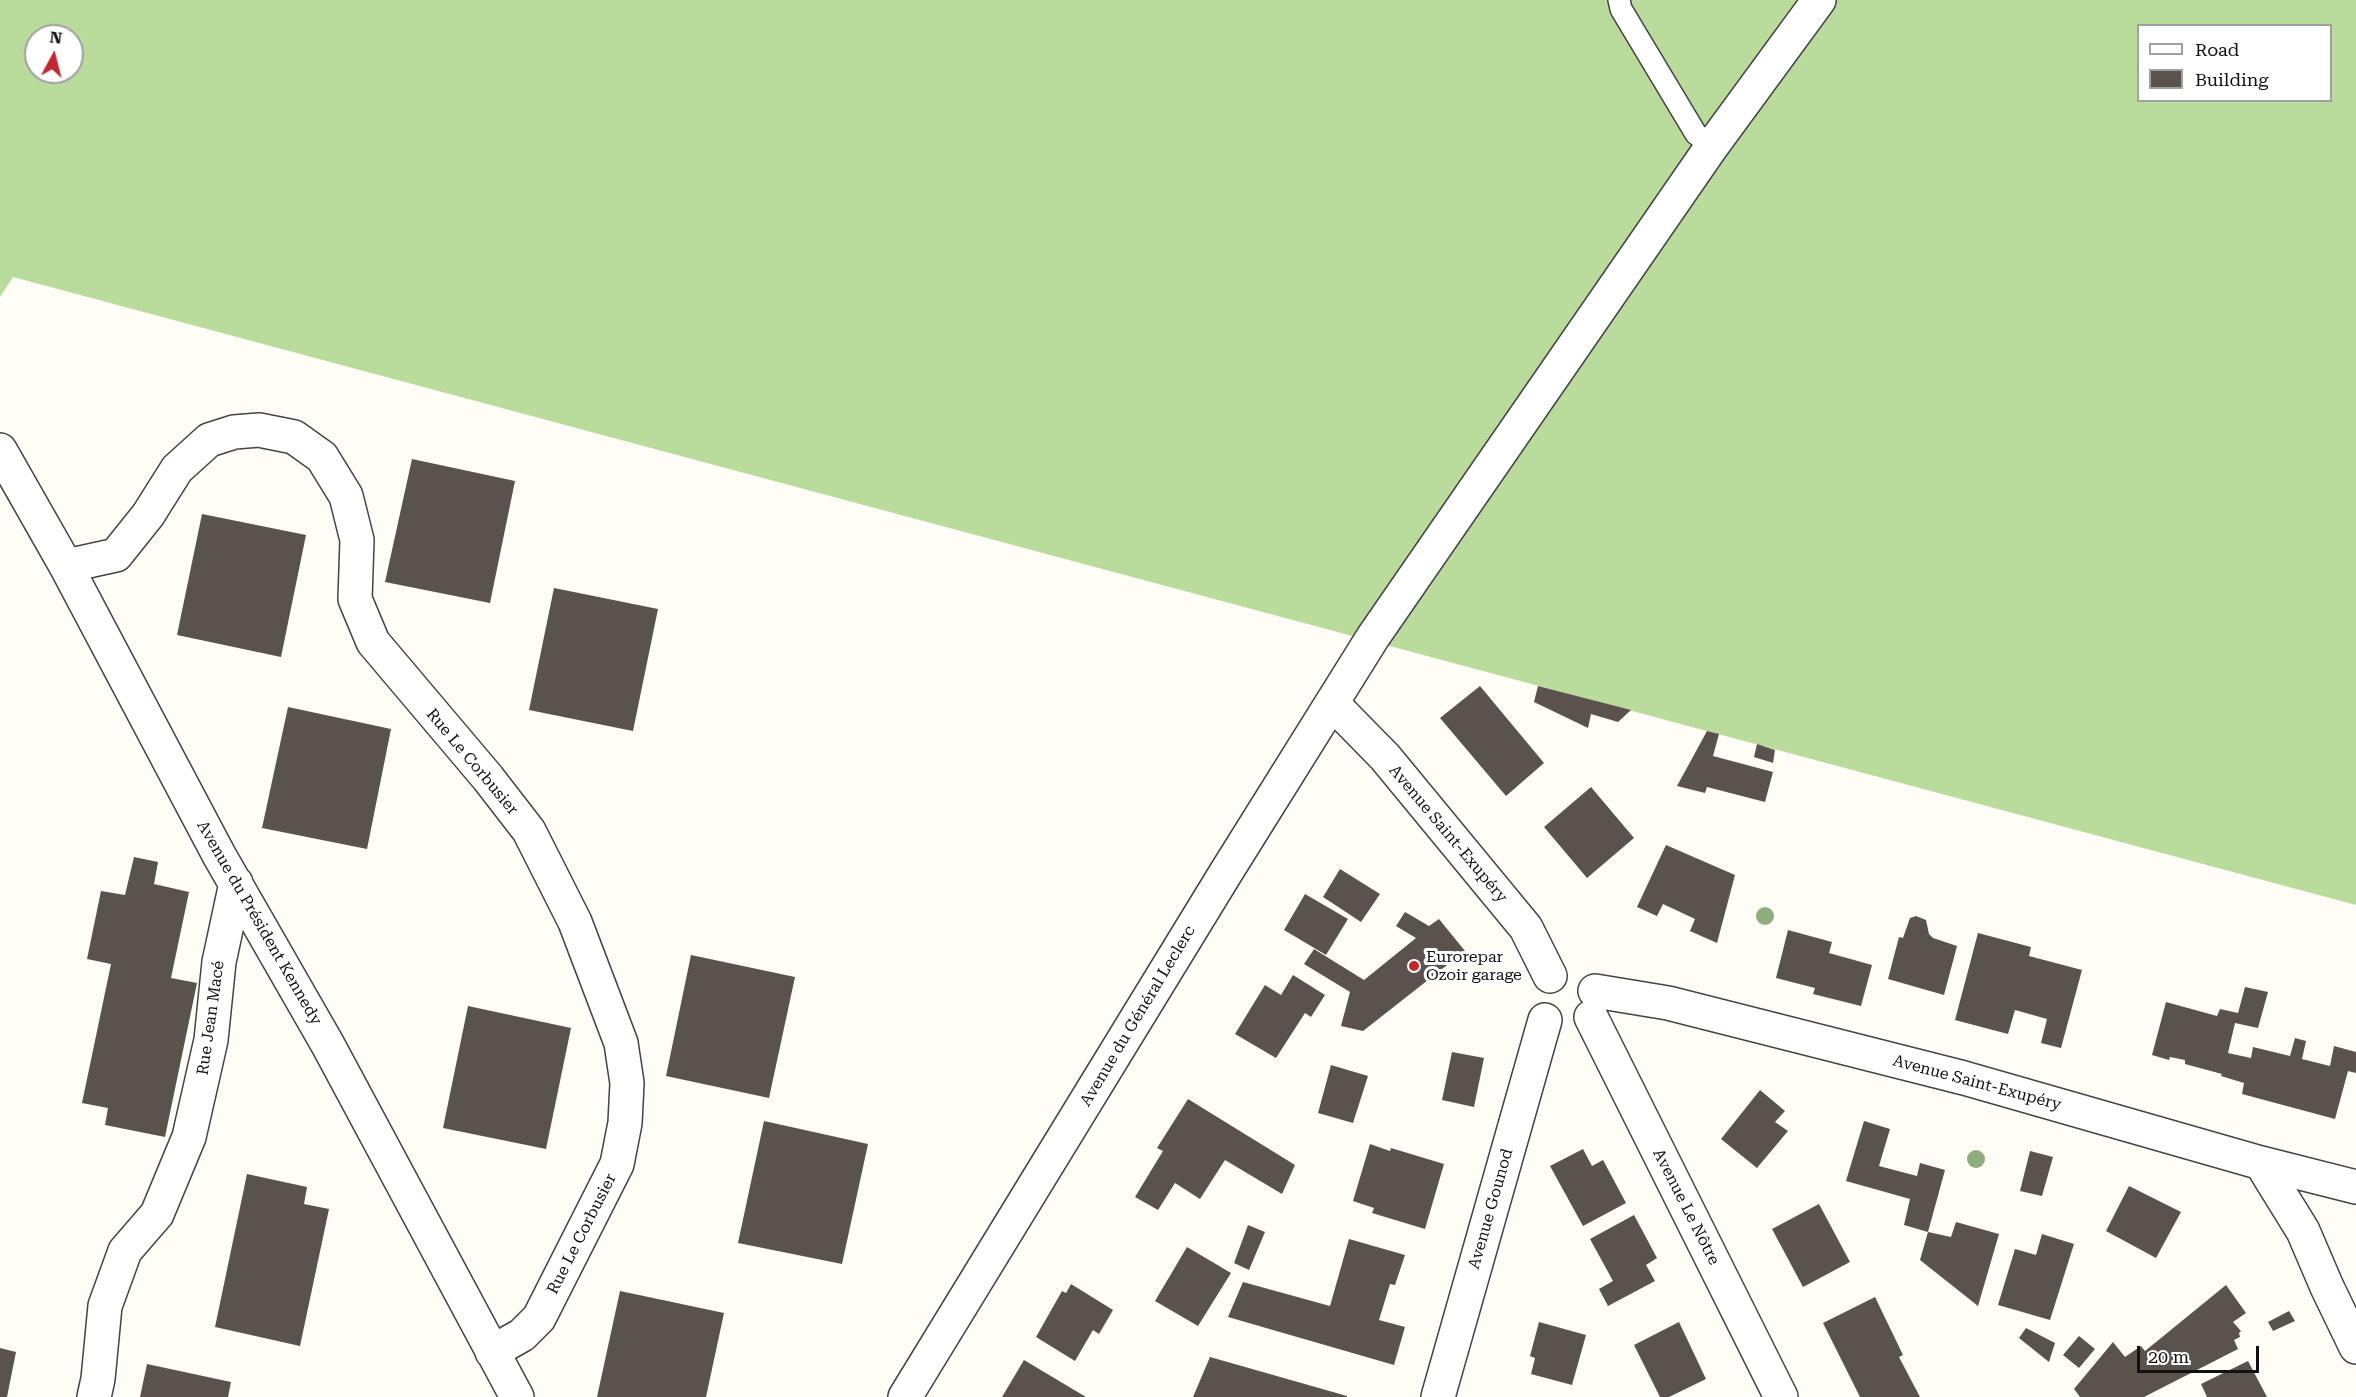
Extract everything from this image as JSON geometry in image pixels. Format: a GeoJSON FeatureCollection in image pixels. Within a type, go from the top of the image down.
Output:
{"type":"FeatureCollection","features":[{"type":"Feature","properties":{"kind":"street","name":"Avenue du Général Leclerc"},"geometry":{"type":"LineString","coordinates":[[905,1397],[1154,989],[1373,637],[1712,146],[1819,0]]}},
{"type":"Feature","properties":{"kind":"street","name":"Rue Le Corbusier"},"geometry":{"type":"LineString","coordinates":[[66,566],[116,555],[148,515],[177,469],[209,440],[234,432],[260,430],[294,437],[322,457],[346,496],[357,540],[356,599],[373,642],[488,778],[529,831],[575,922],[621,1043],[627,1083],[625,1123],[617,1164],[539,1318],[522,1335],[492,1352]]}},
{"type":"Feature","properties":{"kind":"street","name":"Avenue du Président Kennedy"},"geometry":{"type":"LineString","coordinates":[[0,450],[66,566],[190,803],[328,1045],[517,1397]]}},
{"type":"Feature","properties":{"kind":"street","name":"Avenue Saint-Exupéry"},"geometry":{"type":"LineString","coordinates":[[1332,703],[1385,757],[1526,928],[1550,976]]}},
{"type":"Feature","properties":{"kind":"street","name":"Rue Jean Macé"},"geometry":{"type":"LineString","coordinates":[[94,1397],[98,1379],[105,1306],[125,1251],[157,1214],[189,1137],[209,1051],[219,962],[236,883]]}},
{"type":"Feature","properties":{"kind":"street"},"geometry":{"type":"LineString","coordinates":[[1558,972],[1576,972],[1584,976],[1593,1004],[1577,1028],[1552,1026],[1545,1020],[1537,1002],[1538,992],[1550,976],[1558,972]]}},
{"type":"Feature","properties":{"kind":"street","name":"Avenue Saint-Exupéry"},"geometry":{"type":"LineString","coordinates":[[1593,1004],[1668,1003],[1964,1078],[2356,1187]]}},
{"type":"Feature","properties":{"kind":"street","name":"Avenue Le Nôtre"},"geometry":{"type":"LineString","coordinates":[[1593,1004],[1781,1397]]}},
{"type":"Feature","properties":{"kind":"street","name":"Avenue Gounod"},"geometry":{"type":"LineString","coordinates":[[1438,1397],[1545,1020]]}},
{"type":"Feature","properties":{"kind":"street"},"geometry":{"type":"LineString","coordinates":[[2261,1162],[2303,1231],[2356,1347]]}},
{"type":"Feature","properties":{"kind":"lane"},"geometry":{"type":"LineString","coordinates":[[1619,0],[1621,9],[1696,134],[1712,146]]}},
{"type":"Feature","properties":{"kind":"green space"},"geometry":{"type":"Polygon","coordinates":[[[0,0],[2356,0],[2356,905],[13,277],[0,297],[0,0]]]}},
{"type":"Feature","properties":{"kind":"building"},"geometry":{"type":"Polygon","coordinates":[[[412,459],[515,481],[490,603],[385,582],[412,459]]]}},
{"type":"Feature","properties":{"kind":"building"},"geometry":{"type":"Polygon","coordinates":[[[202,514],[306,535],[281,657],[177,635],[202,514]]]}},
{"type":"Feature","properties":{"kind":"building"},"geometry":{"type":"Polygon","coordinates":[[[554,588],[658,609],[633,731],[529,710],[554,588]]]}},
{"type":"Feature","properties":{"kind":"building"},"geometry":{"type":"Polygon","coordinates":[[[1480,686],[1544,763],[1506,796],[1440,718],[1480,686]]]}},
{"type":"Feature","properties":{"kind":"building"},"geometry":{"type":"Polygon","coordinates":[[[1538,686],[1631,710],[1618,722],[1591,714],[1588,728],[1534,702],[1538,686]]]}},
{"type":"Feature","properties":{"kind":"building"},"geometry":{"type":"Polygon","coordinates":[[[288,707],[391,729],[367,849],[262,828],[288,707]]]}},
{"type":"Feature","properties":{"kind":"building"},"geometry":{"type":"Polygon","coordinates":[[[1707,731],[1719,734],[1713,756],[1773,772],[1765,802],[1707,787],[1705,793],[1677,786],[1707,731]]]}},
{"type":"Feature","properties":{"kind":"building"},"geometry":{"type":"Polygon","coordinates":[[[1757,744],[1775,750],[1773,763],[1754,757],[1757,744]]]}},
{"type":"Feature","properties":{"kind":"building"},"geometry":{"type":"Polygon","coordinates":[[[1591,787],[1634,838],[1587,878],[1544,827],[1591,787]]]}},
{"type":"Feature","properties":{"kind":"building"},"geometry":{"type":"Polygon","coordinates":[[[1666,845],[1735,875],[1717,943],[1690,931],[1695,919],[1663,904],[1657,916],[1637,907],[1666,845]]]}},
{"type":"Feature","properties":{"kind":"building"},"geometry":{"type":"Polygon","coordinates":[[[134,857],[158,862],[154,884],[189,892],[171,978],[197,983],[165,1137],[105,1125],[108,1108],[82,1103],[111,964],[87,959],[101,891],[125,895],[134,857]]]}},
{"type":"Feature","properties":{"kind":"building"},"geometry":{"type":"Polygon","coordinates":[[[1340,869],[1380,894],[1361,922],[1323,897],[1340,869]]]}},
{"type":"Feature","properties":{"kind":"building"},"geometry":{"type":"Polygon","coordinates":[[[1305,894],[1348,919],[1326,955],[1284,930],[1305,894]]]}},
{"type":"Feature","properties":{"kind":"building","name":"Eurorepar Ozoir garage"},"geometry":{"type":"Polygon","coordinates":[[[1405,912],[1429,926],[1439,919],[1465,951],[1363,1031],[1341,1026],[1350,992],[1304,964],[1314,949],[1364,980],[1416,938],[1396,926],[1405,912]]]}},
{"type":"Feature","properties":{"kind":"building"},"geometry":{"type":"Polygon","coordinates":[[[1916,916],[1926,920],[1929,934],[1933,938],[1957,946],[1944,995],[1888,979],[1899,937],[1903,938],[1910,918],[1916,916]]]}},
{"type":"Feature","properties":{"kind":"building"},"geometry":{"type":"Polygon","coordinates":[[[1788,930],[1832,942],[1829,953],[1872,965],[1861,1006],[1813,994],[1815,988],[1776,978],[1788,930]]]}},
{"type":"Feature","properties":{"kind":"building"},"geometry":{"type":"Polygon","coordinates":[[[1978,933],[2031,947],[2029,956],[2082,970],[2061,1048],[2041,1043],[2047,1019],[2015,1010],[2008,1034],[1955,1020],[1978,933]]]}},
{"type":"Feature","properties":{"kind":"building"},"geometry":{"type":"Polygon","coordinates":[[[691,955],[795,977],[769,1098],[666,1076],[691,955]]]}},
{"type":"Feature","properties":{"kind":"building"},"geometry":{"type":"Polygon","coordinates":[[[1293,975],[1325,995],[1311,1017],[1305,1013],[1276,1058],[1235,1034],[1265,985],[1281,995],[1293,975]]]}},
{"type":"Feature","properties":{"kind":"building"},"geometry":{"type":"Polygon","coordinates":[[[2245,987],[2268,992],[2258,1028],[2235,1023],[2228,1053],[2251,1058],[2253,1047],[2290,1056],[2295,1038],[2306,1041],[2302,1059],[2330,1066],[2334,1046],[2356,1052],[2356,1073],[2348,1071],[2335,1119],[2242,1094],[2244,1083],[2221,1076],[2222,1074],[2185,1064],[2185,1060],[2170,1057],[2169,1060],[2152,1055],[2166,1002],[2217,1016],[2220,1009],[2238,1013],[2245,987]]]}},
{"type":"Feature","properties":{"kind":"building"},"geometry":{"type":"Polygon","coordinates":[[[468,1006],[571,1028],[546,1149],[443,1128],[468,1006]]]}},
{"type":"Feature","properties":{"kind":"building"},"geometry":{"type":"Polygon","coordinates":[[[1452,1052],[1484,1058],[1474,1107],[1442,1100],[1452,1052]]]}},
{"type":"Feature","properties":{"kind":"building"},"geometry":{"type":"Polygon","coordinates":[[[1331,1065],[1368,1076],[1353,1123],[1318,1113],[1331,1065]]]}},
{"type":"Feature","properties":{"kind":"building"},"geometry":{"type":"Polygon","coordinates":[[[1760,1090],[1785,1111],[1775,1122],[1788,1131],[1757,1168],[1721,1139],[1760,1090]]]}},
{"type":"Feature","properties":{"kind":"building"},"geometry":{"type":"Polygon","coordinates":[[[1188,1099],[1295,1165],[1282,1194],[1225,1160],[1200,1199],[1175,1183],[1158,1210],[1135,1197],[1163,1151],[1157,1148],[1188,1099]]]}},
{"type":"Feature","properties":{"kind":"building"},"geometry":{"type":"Polygon","coordinates":[[[764,1121],[868,1144],[842,1264],[738,1243],[764,1121]]]}},
{"type":"Feature","properties":{"kind":"building"},"geometry":{"type":"Polygon","coordinates":[[[1864,1121],[1890,1129],[1879,1166],[1917,1176],[1920,1163],[1945,1170],[1928,1232],[1904,1225],[1910,1199],[1846,1181],[1864,1121]]]}},
{"type":"Feature","properties":{"kind":"building"},"geometry":{"type":"Polygon","coordinates":[[[1370,1144],[1444,1164],[1425,1229],[1372,1213],[1374,1208],[1353,1201],[1370,1144]]]}},
{"type":"Feature","properties":{"kind":"building"},"geometry":{"type":"Polygon","coordinates":[[[1583,1149],[1592,1166],[1603,1160],[1626,1203],[1583,1226],[1550,1166],[1583,1149]]]}},
{"type":"Feature","properties":{"kind":"building"},"geometry":{"type":"Polygon","coordinates":[[[2030,1151],[2053,1157],[2042,1196],[2020,1191],[2030,1151]]]}},
{"type":"Feature","properties":{"kind":"building"},"geometry":{"type":"Polygon","coordinates":[[[247,1174],[307,1187],[304,1204],[329,1209],[300,1346],[215,1327],[247,1174]]]}},
{"type":"Feature","properties":{"kind":"building"},"geometry":{"type":"Polygon","coordinates":[[[2129,1186],[2181,1212],[2156,1258],[2106,1231],[2129,1186]]]}},
{"type":"Feature","properties":{"kind":"building"},"geometry":{"type":"Polygon","coordinates":[[[1819,1204],[1850,1262],[1803,1287],[1772,1229],[1819,1204]]]}},
{"type":"Feature","properties":{"kind":"building"},"geometry":{"type":"Polygon","coordinates":[[[1634,1215],[1657,1258],[1646,1265],[1655,1281],[1608,1306],[1599,1289],[1613,1281],[1590,1239],[1634,1215]]]}},
{"type":"Feature","properties":{"kind":"building"},"geometry":{"type":"Polygon","coordinates":[[[1956,1222],[1999,1234],[1978,1306],[1920,1260],[1928,1232],[1951,1237],[1956,1222]]]}},
{"type":"Feature","properties":{"kind":"building"},"geometry":{"type":"Polygon","coordinates":[[[1248,1225],[1265,1232],[1249,1270],[1234,1263],[1248,1225]]]}},
{"type":"Feature","properties":{"kind":"building"},"geometry":{"type":"Polygon","coordinates":[[[2042,1234],[2074,1244],[2050,1320],[1998,1305],[2015,1249],[2036,1255],[2042,1234]]]}},
{"type":"Feature","properties":{"kind":"building"},"geometry":{"type":"Polygon","coordinates":[[[1349,1239],[1405,1255],[1395,1285],[1390,1284],[1379,1320],[1405,1327],[1394,1365],[1228,1317],[1243,1282],[1330,1306],[1349,1239]]]}},
{"type":"Feature","properties":{"kind":"building"},"geometry":{"type":"Polygon","coordinates":[[[1187,1247],[1231,1273],[1198,1326],[1155,1301],[1187,1247]]]}},
{"type":"Feature","properties":{"kind":"building"},"geometry":{"type":"Polygon","coordinates":[[[1071,1284],[1113,1310],[1099,1334],[1093,1330],[1075,1361],[1036,1337],[1062,1291],[1066,1293],[1071,1284]]]}},
{"type":"Feature","properties":{"kind":"building"},"geometry":{"type":"Polygon","coordinates":[[[2226,1285],[2246,1313],[2233,1322],[2241,1331],[2240,1337],[2234,1340],[2238,1349],[2144,1397],[2080,1397],[2074,1389],[2113,1342],[2125,1357],[2141,1346],[2145,1351],[2226,1285]]]}},
{"type":"Feature","properties":{"kind":"building"},"geometry":{"type":"Polygon","coordinates":[[[620,1291],[724,1313],[706,1397],[597,1397],[620,1291]]]}},
{"type":"Feature","properties":{"kind":"building"},"geometry":{"type":"Polygon","coordinates":[[[1875,1297],[1903,1355],[1899,1357],[1920,1397],[1860,1397],[1823,1323],[1875,1297]]]}},
{"type":"Feature","properties":{"kind":"building"},"geometry":{"type":"Polygon","coordinates":[[[2289,1311],[2295,1321],[2273,1331],[2268,1322],[2289,1311]]]}},
{"type":"Feature","properties":{"kind":"building"},"geometry":{"type":"Polygon","coordinates":[[[1539,1322],[1586,1335],[1572,1385],[1531,1374],[1535,1358],[1530,1356],[1539,1322]]]}},
{"type":"Feature","properties":{"kind":"building"},"geometry":{"type":"Polygon","coordinates":[[[1679,1322],[1706,1379],[1669,1397],[1660,1397],[1634,1345],[1679,1322]]]}},
{"type":"Feature","properties":{"kind":"building"},"geometry":{"type":"Polygon","coordinates":[[[2026,1328],[2055,1343],[2049,1362],[2019,1338],[2026,1328]]]}},
{"type":"Feature","properties":{"kind":"building"},"geometry":{"type":"Polygon","coordinates":[[[2079,1336],[2095,1349],[2079,1368],[2063,1355],[2079,1336]]]}},
{"type":"Feature","properties":{"kind":"building"},"geometry":{"type":"Polygon","coordinates":[[[0,1348],[16,1352],[7,1397],[0,1397],[0,1348]]]}},
{"type":"Feature","properties":{"kind":"building"},"geometry":{"type":"Polygon","coordinates":[[[1210,1357],[1347,1396],[1347,1397],[1193,1397],[1210,1357]]]}},
{"type":"Feature","properties":{"kind":"building"},"geometry":{"type":"Polygon","coordinates":[[[1024,1360],[1086,1397],[1002,1397],[1024,1360]]]}},
{"type":"Feature","properties":{"kind":"building"},"geometry":{"type":"Polygon","coordinates":[[[2248,1361],[2267,1397],[2207,1397],[2201,1384],[2248,1361]]]}},
{"type":"Feature","properties":{"kind":"building"},"geometry":{"type":"Polygon","coordinates":[[[147,1364],[231,1382],[228,1397],[140,1397],[147,1364]]]}},
{"type":"Feature","properties":{"kind":"place","name":"Eurorepar Ozoir garage"},"geometry":{"type":"Point","coordinates":[1414,966]}}]}
